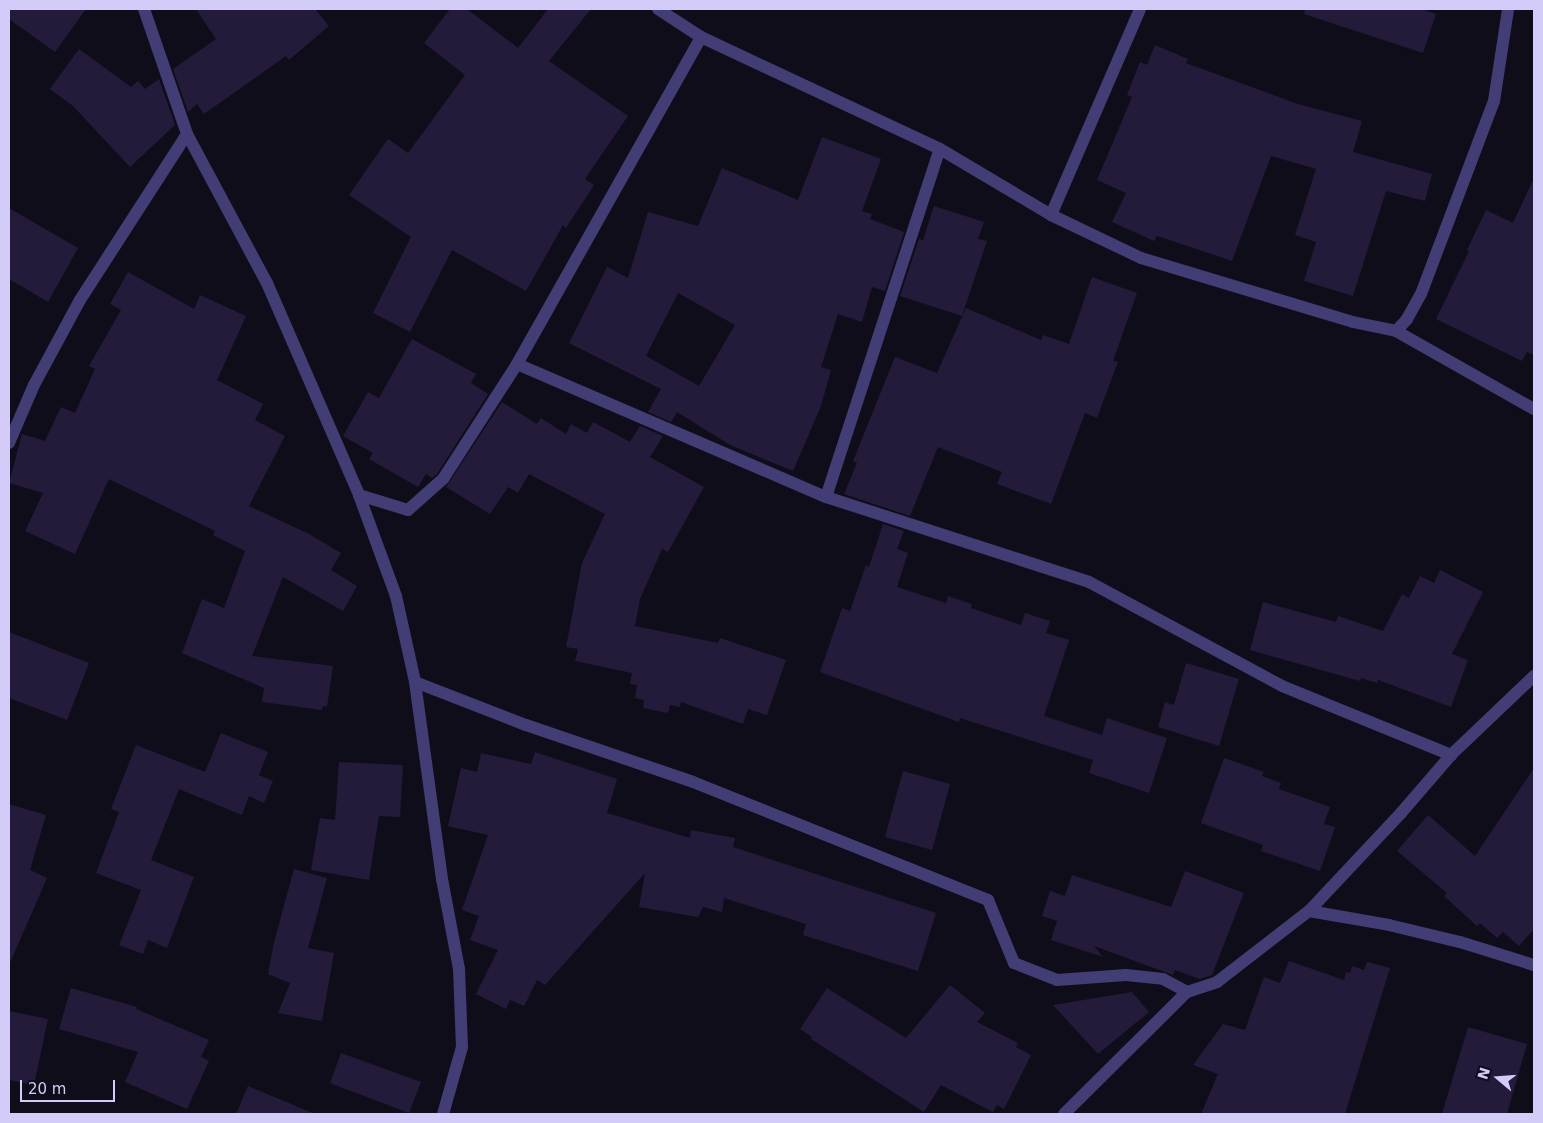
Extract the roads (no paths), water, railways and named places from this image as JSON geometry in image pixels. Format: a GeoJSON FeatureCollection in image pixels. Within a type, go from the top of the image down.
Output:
{"type":"FeatureCollection","features":[{"type":"Feature","properties":{"kind":"street"},"geometry":{"type":"LineString","coordinates":[[144,9],[187,134],[267,283],[359,495],[396,596],[416,682],[442,879],[459,969],[462,1047],[443,1114]]}},
{"type":"Feature","properties":{"kind":"street"},"geometry":{"type":"LineString","coordinates":[[658,9],[701,37],[940,149],[1051,215],[1141,258],[1353,322],[1396,331],[1534,409]]}},
{"type":"Feature","properties":{"kind":"street"},"geometry":{"type":"LineString","coordinates":[[1051,215],[1140,9]]}},
{"type":"Feature","properties":{"kind":"street"},"geometry":{"type":"LineString","coordinates":[[1396,331],[1407,319],[1421,294],[1494,101],[1508,9]]}},
{"type":"Feature","properties":{"kind":"street"},"geometry":{"type":"LineString","coordinates":[[359,495],[408,510],[443,479],[517,364],[701,37]]}},
{"type":"Feature","properties":{"kind":"street"},"geometry":{"type":"LineString","coordinates":[[9,443],[34,385],[80,300],[187,134]]}},
{"type":"Feature","properties":{"kind":"street"},"geometry":{"type":"LineString","coordinates":[[826,497],[940,149]]}},
{"type":"Feature","properties":{"kind":"street"},"geometry":{"type":"LineString","coordinates":[[517,364],[826,497],[1088,582],[1282,686],[1451,754]]}},
{"type":"Feature","properties":{"kind":"street"},"geometry":{"type":"LineString","coordinates":[[1064,1114],[1186,992],[1217,982],[1309,911],[1401,813],[1451,754],[1534,676]]}},
{"type":"Feature","properties":{"kind":"street"},"geometry":{"type":"LineString","coordinates":[[416,682],[526,725],[693,782],[988,900],[1014,963],[1057,980],[1126,975],[1163,978],[1186,992]]}},
{"type":"Feature","properties":{"kind":"street"},"geometry":{"type":"LineString","coordinates":[[1309,911],[1389,925],[1460,942],[1534,966]]}}]}
